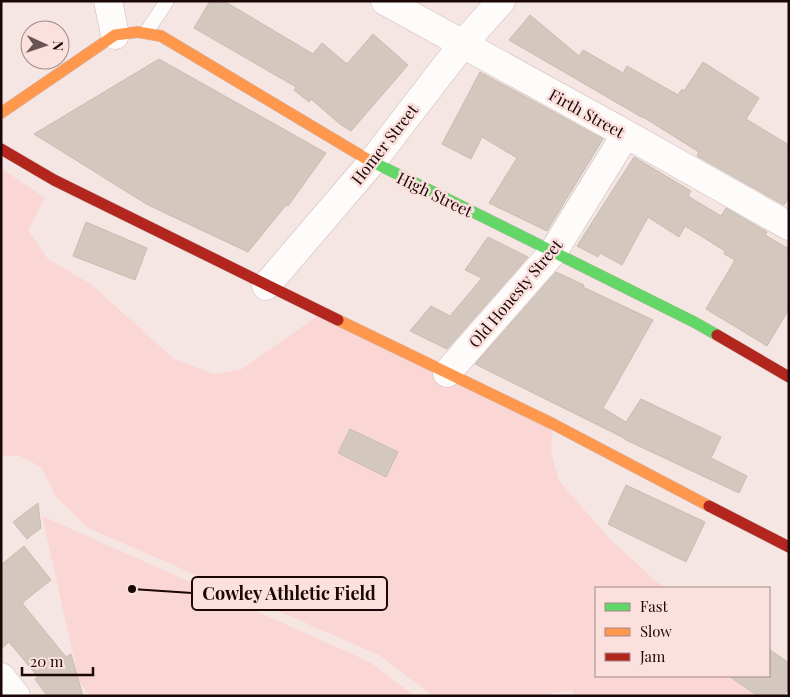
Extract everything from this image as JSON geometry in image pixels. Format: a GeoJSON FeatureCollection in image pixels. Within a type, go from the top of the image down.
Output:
{"type":"FeatureCollection","features":[{"type":"Feature","properties":{"kind":"street"},"geometry":{"type":"LineString","coordinates":[[108,1],[115,35]]}},
{"type":"Feature","properties":{"kind":"street","name":"Firth Street"},"geometry":{"type":"LineString","coordinates":[[385,1],[789,226]]}},
{"type":"Feature","properties":{"kind":"street","name":"Homer Street"},"geometry":{"type":"LineString","coordinates":[[266,286],[372,162],[462,45],[501,1]]}},
{"type":"Feature","properties":{"kind":"street"},"geometry":{"type":"LineString","coordinates":[[1,113],[115,35],[130,31],[147,31]]}},
{"type":"Feature","properties":{"kind":"street","name":"High Street"},"geometry":{"type":"LineString","coordinates":[[147,31],[160,36],[372,162],[694,322],[789,377]]}},
{"type":"Feature","properties":{"kind":"street","name":"Old Honesty Street"},"geometry":{"type":"LineString","coordinates":[[447,374],[553,252],[626,134]]}},
{"type":"Feature","properties":{"kind":"street"},"geometry":{"type":"LineString","coordinates":[[1,149],[54,180],[266,286],[553,424],[789,547]]}},
{"type":"Feature","properties":{"kind":"street"},"geometry":{"type":"LineString","coordinates":[[1,677],[16,696]]}},
{"type":"Feature","properties":{"kind":"lane"},"geometry":{"type":"LineString","coordinates":[[147,31],[167,1]]}},
{"type":"Feature","properties":{"kind":"shaded area"},"geometry":{"type":"Polygon","coordinates":[[[1,168],[45,198],[28,230],[48,259],[91,284],[174,359],[214,374],[242,369],[322,313],[553,424],[551,451],[559,481],[610,539],[658,583],[666,587],[595,587],[595,677],[734,677],[760,696],[576,696],[571,690],[539,696],[433,696],[379,655],[88,528],[56,497],[41,467],[20,456],[1,456],[1,168]]]}},
{"type":"Feature","properties":{"kind":"shaded area"},"geometry":{"type":"Polygon","coordinates":[[[42,516],[370,662],[415,696],[90,696],[79,681],[42,516]]]}},
{"type":"Feature","properties":{"kind":"building"},"geometry":{"type":"Polygon","coordinates":[[[210,1],[224,1],[313,54],[322,43],[347,64],[373,34],[408,65],[351,131],[341,125],[311,99],[309,102],[294,90],[296,87],[194,28],[210,1]]]}},
{"type":"Feature","properties":{"kind":"building"},"geometry":{"type":"Polygon","coordinates":[[[530,15],[579,56],[583,50],[623,73],[627,66],[678,95],[682,89],[684,91],[703,62],[759,98],[746,119],[789,145],[789,197],[784,205],[697,156],[699,152],[643,117],[509,40],[530,15]]]}},
{"type":"Feature","properties":{"kind":"building"},"geometry":{"type":"Polygon","coordinates":[[[159,59],[326,153],[288,206],[286,205],[248,252],[148,205],[34,134],[159,59]]]}},
{"type":"Feature","properties":{"kind":"building"},"geometry":{"type":"Polygon","coordinates":[[[480,72],[603,139],[547,231],[489,203],[517,158],[482,137],[471,159],[442,144],[480,72]]]}},
{"type":"Feature","properties":{"kind":"building"},"geometry":{"type":"Polygon","coordinates":[[[634,157],[691,191],[688,196],[721,216],[726,208],[767,232],[765,235],[789,249],[789,309],[767,346],[706,309],[735,260],[724,254],[725,251],[685,226],[679,237],[648,217],[622,265],[600,253],[598,257],[577,246],[634,157]]]}},
{"type":"Feature","properties":{"kind":"building"},"geometry":{"type":"Polygon","coordinates":[[[86,222],[147,248],[135,280],[73,256],[86,222]]]}},
{"type":"Feature","properties":{"kind":"building"},"geometry":{"type":"Polygon","coordinates":[[[488,237],[528,257],[447,349],[410,331],[431,306],[450,316],[482,278],[465,270],[488,237]]]}},
{"type":"Feature","properties":{"kind":"building"},"geometry":{"type":"Polygon","coordinates":[[[556,272],[653,320],[603,408],[626,422],[641,399],[721,437],[711,458],[747,476],[739,493],[624,439],[475,364],[556,272]]]}},
{"type":"Feature","properties":{"kind":"building"},"geometry":{"type":"Polygon","coordinates":[[[350,429],[398,452],[386,477],[338,453],[350,429]]]}},
{"type":"Feature","properties":{"kind":"building"},"geometry":{"type":"Polygon","coordinates":[[[626,485],[705,522],[686,562],[608,524],[626,485]]]}},
{"type":"Feature","properties":{"kind":"building"},"geometry":{"type":"Polygon","coordinates":[[[38,503],[41,528],[27,539],[13,522],[38,503]]]}},
{"type":"Feature","properties":{"kind":"building"},"geometry":{"type":"Polygon","coordinates":[[[24,546],[51,580],[22,603],[66,657],[71,654],[83,696],[47,696],[35,679],[38,677],[9,642],[1,649],[1,565],[24,546]]]}},
{"type":"Feature","properties":{"kind":"building"},"geometry":{"type":"Polygon","coordinates":[[[770,650],[789,663],[789,688],[783,696],[758,696],[730,677],[770,677],[770,650]]]}},
{"type":"Feature","properties":{"kind":"traffic: fast"},"geometry":{"type":"LineString","coordinates":[[365,158],[717,335]]}},
{"type":"Feature","properties":{"kind":"traffic: slow"},"geometry":{"type":"LineString","coordinates":[[1,113],[115,35],[138,32],[161,36],[365,158]]}},
{"type":"Feature","properties":{"kind":"traffic: slow"},"geometry":{"type":"LineString","coordinates":[[338,320],[553,424],[709,506]]}},
{"type":"Feature","properties":{"kind":"traffic: jam"},"geometry":{"type":"LineString","coordinates":[[1,149],[54,180],[338,320]]}},
{"type":"Feature","properties":{"kind":"traffic: jam"},"geometry":{"type":"LineString","coordinates":[[717,335],[789,377]]}},
{"type":"Feature","properties":{"kind":"traffic: jam"},"geometry":{"type":"LineString","coordinates":[[709,506],[789,547]]}},
{"type":"Feature","properties":{"kind":"place","name":"Cowley Athletic Field"},"geometry":{"type":"Point","coordinates":[132,589]}}]}
